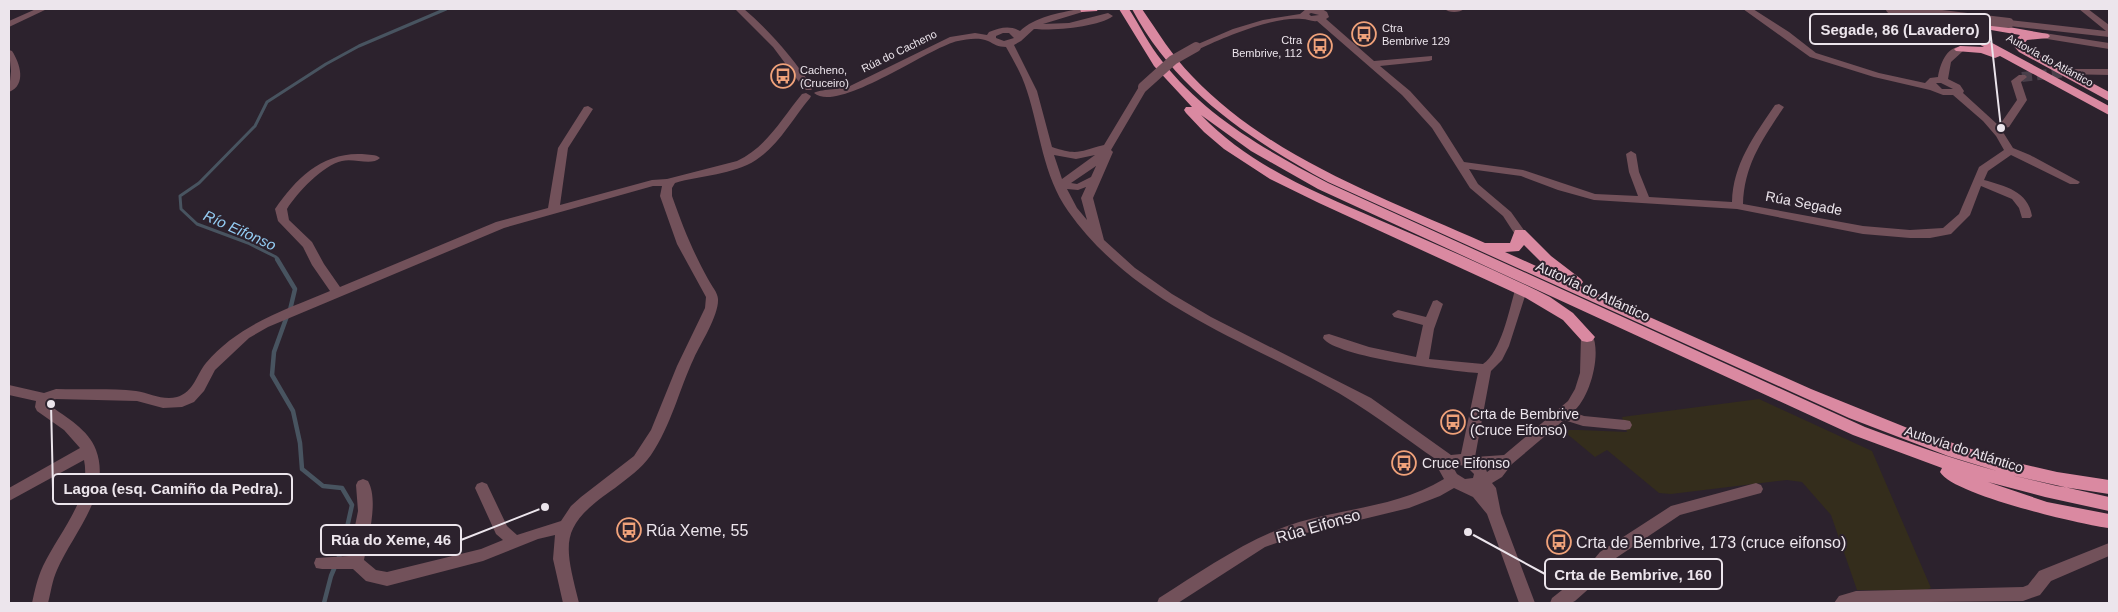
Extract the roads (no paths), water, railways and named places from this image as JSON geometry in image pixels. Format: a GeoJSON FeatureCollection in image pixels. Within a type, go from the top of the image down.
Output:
{"type":"FeatureCollection","features":[{"type":"Feature","properties":{"kind":"highway","name":"Autovía do Atlántico"},"geometry":{"type":"LineString","coordinates":[[1123,9],[1158,64],[1207,114],[1267,156],[1323,186],[1765,390],[1904,449],[1990,478],[2109,504]]}},
{"type":"Feature","properties":{"kind":"highway","name":"Autovía do Atlántico"},"geometry":{"type":"LineString","coordinates":[[1137,9],[1163,49],[1195,87],[1251,132],[1333,179],[1821,400],[1907,435],[2010,467],[2109,487]]}},
{"type":"Feature","properties":{"kind":"highway"},"geometry":{"type":"LineString","coordinates":[[1914,9],[1963,37],[1967,43],[1960,50]]}},
{"type":"Feature","properties":{"kind":"highway","name":"Autovía do Atlántico"},"geometry":{"type":"LineString","coordinates":[[1923,9],[2109,111]]}},
{"type":"Feature","properties":{"kind":"highway","name":"Autovía do Atlántico"},"geometry":{"type":"LineString","coordinates":[[1938,9],[2109,102]]}},
{"type":"Feature","properties":{"kind":"highway"},"geometry":{"type":"LineString","coordinates":[[1938,9],[1991,27],[2044,36]]}},
{"type":"Feature","properties":{"kind":"highway"},"geometry":{"type":"LineString","coordinates":[[2044,36],[2024,37],[2018,44],[2023,50],[2109,97]]}},
{"type":"Feature","properties":{"kind":"highway"},"geometry":{"type":"LineString","coordinates":[[1960,50],[1983,50],[2050,78]]}},
{"type":"Feature","properties":{"kind":"highway"},"geometry":{"type":"LineString","coordinates":[[1182,90],[1184,101],[1203,123],[1230,146],[1271,174],[1324,201],[1521,290],[1558,309],[1578,324],[1587,337]]}},
{"type":"Feature","properties":{"kind":"highway"},"geometry":{"type":"LineString","coordinates":[[1469,241],[1492,247],[1514,248],[1520,241],[1520,233]]}},
{"type":"Feature","properties":{"kind":"highway"},"geometry":{"type":"LineString","coordinates":[[1520,233],[1562,272],[1613,306]]}},
{"type":"Feature","properties":{"kind":"highway"},"geometry":{"type":"LineString","coordinates":[[1904,449],[1972,484],[2007,498],[2088,518],[2109,521]]}},
{"type":"Feature","properties":{"kind":"street"},"geometry":{"type":"LineString","coordinates":[[9,24],[43,9]]}},
{"type":"Feature","properties":{"kind":"street"},"geometry":{"type":"LineString","coordinates":[[9,390],[44,398],[56,394],[137,396],[163,403],[177,404],[189,398],[199,388],[210,367],[244,335],[264,324],[338,292],[500,225],[652,183],[670,182],[680,177],[740,164],[750,160],[765,148],[807,92],[797,71],[758,24],[739,9]]}},
{"type":"Feature","properties":{"kind":"street"},"geometry":{"type":"LineString","coordinates":[[1287,9],[1305,14],[1311,19],[1318,13],[1372,64],[1406,92],[1421,109],[1474,186],[1507,214],[1520,233]]}},
{"type":"Feature","properties":{"kind":"street"},"geometry":{"type":"LineString","coordinates":[[1449,9],[1460,9]]}},
{"type":"Feature","properties":{"kind":"street"},"geometry":{"type":"LineString","coordinates":[[1747,9],[1786,34],[1813,55],[1877,75],[1931,86],[1946,93],[1956,93],[1996,128],[2009,150],[2074,182]]}},
{"type":"Feature","properties":{"kind":"street"},"geometry":{"type":"LineString","coordinates":[[1891,9],[2109,34]]}},
{"type":"Feature","properties":{"kind":"street"},"geometry":{"type":"LineString","coordinates":[[2084,9],[2108,26]]}},
{"type":"Feature","properties":{"kind":"street"},"geometry":{"type":"LineString","coordinates":[[991,39],[992,34],[1002,30],[1089,10]]}},
{"type":"Feature","properties":{"kind":"street"},"geometry":{"type":"LineString","coordinates":[[1099,243],[1087,198],[1107,156],[1109,146],[1131,103],[1143,87],[1173,60],[1215,38],[1259,24],[1305,14]]}},
{"type":"Feature","properties":{"kind":"street"},"geometry":{"type":"LineString","coordinates":[[1108,16],[1078,25],[1061,27],[1034,24],[1016,41],[1009,44],[1031,89],[1059,185],[1071,208],[1099,243],[1121,263],[1180,306],[1265,348],[1367,403],[1450,461]]}},
{"type":"Feature","properties":{"kind":"street"},"geometry":{"type":"LineString","coordinates":[[1002,30],[1014,32],[1019,37]]}},
{"type":"Feature","properties":{"kind":"street","name":"Rúa do Cacheno"},"geometry":{"type":"LineString","coordinates":[[807,92],[816,95],[819,93],[839,93],[853,88],[953,39],[975,36],[991,39],[998,43],[1009,44]]}},
{"type":"Feature","properties":{"kind":"street"},"geometry":{"type":"LineString","coordinates":[[2044,36],[2109,46]]}},
{"type":"Feature","properties":{"kind":"street"},"geometry":{"type":"LineString","coordinates":[[1944,80],[1945,62],[1950,55],[1960,50]]}},
{"type":"Feature","properties":{"kind":"street"},"geometry":{"type":"LineString","coordinates":[[9,53],[14,60],[17,74],[9,89]]}},
{"type":"Feature","properties":{"kind":"street"},"geometry":{"type":"LineString","coordinates":[[1372,64],[1429,58]]}},
{"type":"Feature","properties":{"kind":"street"},"geometry":{"type":"LineString","coordinates":[[2067,72],[2109,72]]}},
{"type":"Feature","properties":{"kind":"street"},"geometry":{"type":"LineString","coordinates":[[1996,128],[2005,125],[2022,100],[2016,82],[2022,77]]}},
{"type":"Feature","properties":{"kind":"street"},"geometry":{"type":"LineString","coordinates":[[1931,86],[1930,81],[1944,80],[1958,87],[1959,91],[1956,93]]}},
{"type":"Feature","properties":{"kind":"street"},"geometry":{"type":"LineString","coordinates":[[1737,206],[1737,193],[1746,157],[1779,107]]}},
{"type":"Feature","properties":{"kind":"street"},"geometry":{"type":"LineString","coordinates":[[554,209],[563,148],[588,109]]}},
{"type":"Feature","properties":{"kind":"street"},"geometry":{"type":"LineString","coordinates":[[1047,149],[1074,157],[1086,156],[1109,146]]}},
{"type":"Feature","properties":{"kind":"street"},"geometry":{"type":"LineString","coordinates":[[1059,185],[1081,173],[1109,146]]}},
{"type":"Feature","properties":{"kind":"street","name":"Rúa Segade"},"geometry":{"type":"LineString","coordinates":[[1461,165],[1523,173],[1562,188],[1594,197],[1737,206],[1880,233],[1930,234],[1947,230],[1955,225],[1964,215],[1983,169],[2006,155],[2009,150]]}},
{"type":"Feature","properties":{"kind":"street"},"geometry":{"type":"LineString","coordinates":[[1631,154],[1638,188],[1645,200]]}},
{"type":"Feature","properties":{"kind":"street"},"geometry":{"type":"LineString","coordinates":[[338,292],[318,266],[308,245],[284,221],[281,209],[285,202],[303,184],[321,169],[339,158],[375,158]]}},
{"type":"Feature","properties":{"kind":"street"},"geometry":{"type":"LineString","coordinates":[[1059,185],[1078,187],[1094,180]]}},
{"type":"Feature","properties":{"kind":"street"},"geometry":{"type":"LineString","coordinates":[[571,603],[560,560],[562,534],[565,526],[598,490],[630,468],[647,449],[656,432],[680,372],[711,308],[712,297],[683,244],[666,196],[666,188],[670,182]]}},
{"type":"Feature","properties":{"kind":"street"},"geometry":{"type":"LineString","coordinates":[[1979,182],[2006,190],[2017,196],[2024,202],[2026,216]]}},
{"type":"Feature","properties":{"kind":"street"},"geometry":{"type":"LineString","coordinates":[[1329,338],[1365,351],[1446,366],[1485,369],[1490,367],[1495,361],[1511,327],[1521,290]]}},
{"type":"Feature","properties":{"kind":"street"},"geometry":{"type":"LineString","coordinates":[[1422,362],[1437,304]]}},
{"type":"Feature","properties":{"kind":"street"},"geometry":{"type":"LineString","coordinates":[[1398,314],[1431,323]]}},
{"type":"Feature","properties":{"kind":"street","name":"Rúa Eifonso"},"geometry":{"type":"LineString","coordinates":[[1165,603],[1260,543],[1300,528],[1408,502],[1498,473],[1506,460],[1563,414],[1578,398],[1586,379],[1588,360],[1587,337]]}},
{"type":"Feature","properties":{"kind":"street"},"geometry":{"type":"LineString","coordinates":[[1470,462],[1485,369]]}},
{"type":"Feature","properties":{"kind":"street"},"geometry":{"type":"LineString","coordinates":[[40,603],[44,580],[89,492],[92,466],[88,450],[71,428],[42,408],[44,398]]}},
{"type":"Feature","properties":{"kind":"street"},"geometry":{"type":"LineString","coordinates":[[1563,414],[1583,421],[1625,425]]}},
{"type":"Feature","properties":{"kind":"street"},"geometry":{"type":"LineString","coordinates":[[9,495],[88,450]]}},
{"type":"Feature","properties":{"kind":"street"},"geometry":{"type":"LineString","coordinates":[[1469,481],[1480,470],[1470,462],[1461,459],[1450,461],[1446,465],[1446,470],[1469,481],[1494,513],[1527,603]]}},
{"type":"Feature","properties":{"kind":"street"},"geometry":{"type":"LineString","coordinates":[[1470,462],[1506,460]]}},
{"type":"Feature","properties":{"kind":"street"},"geometry":{"type":"LineString","coordinates":[[363,485],[365,511],[337,562],[372,576],[387,579],[483,555],[515,542],[565,526]]}},
{"type":"Feature","properties":{"kind":"street"},"geometry":{"type":"LineString","coordinates":[[482,488],[500,530],[515,542]]}},
{"type":"Feature","properties":{"kind":"street"},"geometry":{"type":"LineString","coordinates":[[1558,603],[1587,580],[1605,557],[1676,510],[1756,489]]}},
{"type":"Feature","properties":{"kind":"street"},"geometry":{"type":"LineString","coordinates":[[1842,603],[1856,598],[2023,594],[2034,590],[2045,576],[2109,548]]}},
{"type":"Feature","properties":{"kind":"waterway","name":"Río Eifonso"},"geometry":{"type":"LineString","coordinates":[[277,259],[248,243],[197,224],[181,209],[180,196],[199,183],[255,126],[267,102],[326,64],[359,46],[446,9]]}},
{"type":"Feature","properties":{"kind":"waterway","name":"Río Eifonso"},"geometry":{"type":"LineString","coordinates":[[277,259],[295,289],[290,310]]}},
{"type":"Feature","properties":{"kind":"waterway","name":"Río Eifonso"},"geometry":{"type":"LineString","coordinates":[[287,316],[274,352],[272,375],[293,411],[300,443],[302,469],[323,486],[342,488],[352,505],[342,550],[331,576],[324,603]]}},
{"type":"Feature","properties":{"kind":"tunnel"},"geometry":{"type":"LineString","coordinates":[[2022,77],[2067,72]]}},
{"type":"Feature","properties":{"kind":"place","name":"Ctra Bembrive 129"},"geometry":{"type":"Point","coordinates":[1364,34]}},
{"type":"Feature","properties":{"kind":"place","name":"Ctra Bembrive, 112"},"geometry":{"type":"Point","coordinates":[1320,46]}},
{"type":"Feature","properties":{"kind":"place","name":"Cacheno, (Cruceiro)"},"geometry":{"type":"Point","coordinates":[783,76]}},
{"type":"Feature","properties":{"kind":"place","name":"Segade, 86 (Lavadero)"},"geometry":{"type":"Point","coordinates":[2001,128]}},
{"type":"Feature","properties":{"kind":"place","name":"Lagoa (esq. Camiño da Pedra)."},"geometry":{"type":"Point","coordinates":[51,404]}},
{"type":"Feature","properties":{"kind":"place","name":"Crta de Bembrive (Cruce Eifonso)"},"geometry":{"type":"Point","coordinates":[1453,422]}},
{"type":"Feature","properties":{"kind":"place","name":"Cruce Eifonso"},"geometry":{"type":"Point","coordinates":[1404,463]}},
{"type":"Feature","properties":{"kind":"place","name":"Rúa do Xeme, 46"},"geometry":{"type":"Point","coordinates":[545,507]}},
{"type":"Feature","properties":{"kind":"place","name":"Rúa Xeme, 55"},"geometry":{"type":"Point","coordinates":[629,530]}},
{"type":"Feature","properties":{"kind":"place","name":"Crta de Bembrive, 160"},"geometry":{"type":"Point","coordinates":[1468,532]}},
{"type":"Feature","properties":{"kind":"place","name":"Crta de Bembrive, 173 (cruce eifonso)"},"geometry":{"type":"Point","coordinates":[1559,542]}}]}
